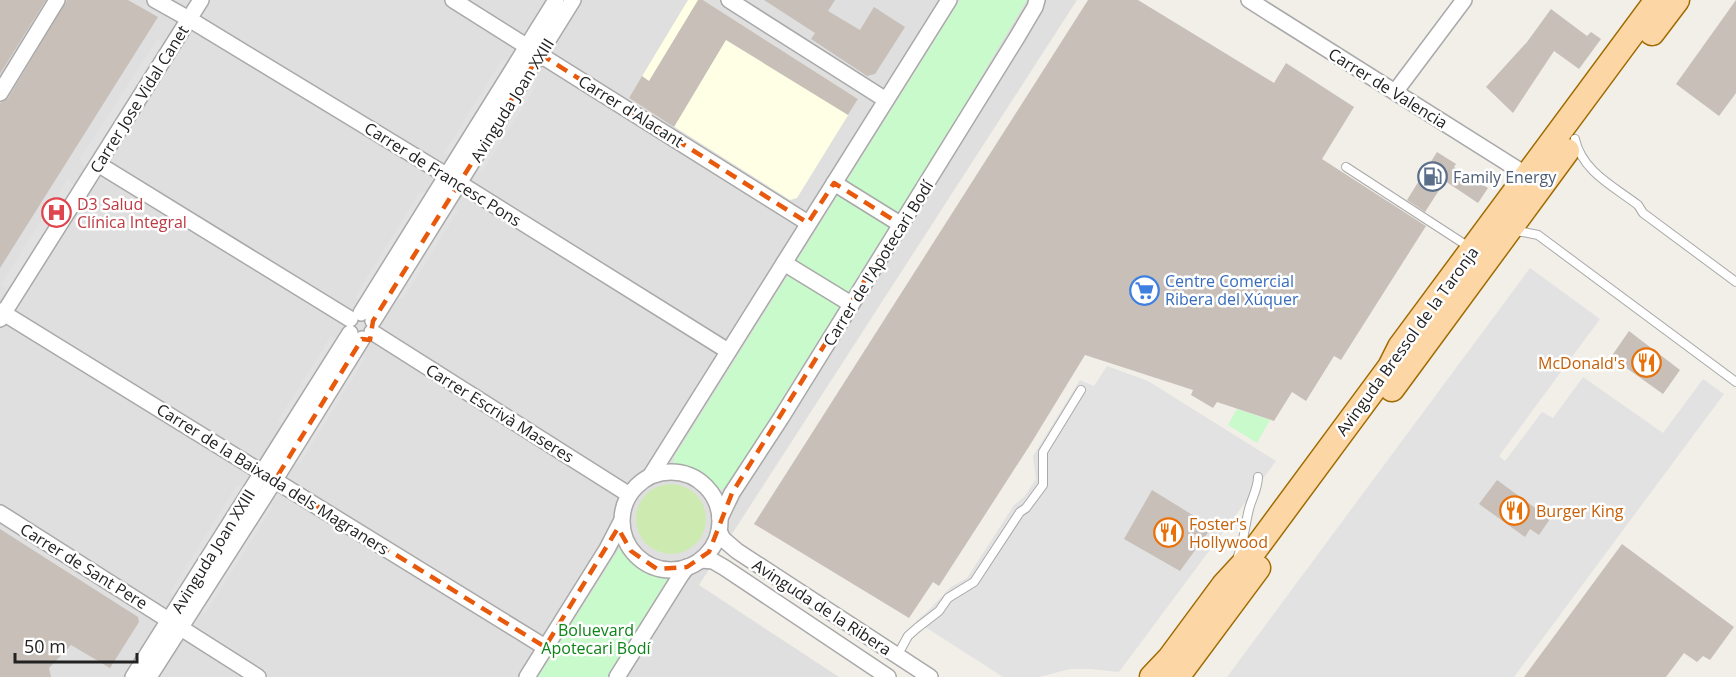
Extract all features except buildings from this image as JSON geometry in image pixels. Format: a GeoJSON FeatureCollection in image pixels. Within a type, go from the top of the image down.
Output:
{"type":"FeatureCollection","features":[{"type":"Feature","properties":{"kind":"main road","name":"Avinguda Bressol de la Taronja"},"geometry":{"type":"LineString","coordinates":[[1152,677],[1170,658],[1224,585],[1248,559],[1390,367],[1400,347],[1657,0]]}},
{"type":"Feature","properties":{"kind":"main road","name":"Avinguda Bressol de la Taronja"},"geometry":{"type":"LineString","coordinates":[[1177,677],[1677,0]]}},
{"type":"Feature","properties":{"kind":"street"},"geometry":{"type":"LineString","coordinates":[[0,93],[57,0]]}},
{"type":"Feature","properties":{"kind":"street","name":"Carrer de Francesc Pons"},"geometry":{"type":"LineString","coordinates":[[155,0],[453,179],[728,351]]}},
{"type":"Feature","properties":{"kind":"street","name":"Carrer Jose Vidal Canet"},"geometry":{"type":"LineString","coordinates":[[1,314],[201,0]]}},
{"type":"Feature","properties":{"kind":"street","name":"Carrer d'Alacant"},"geometry":{"type":"LineString","coordinates":[[453,0],[808,223]]}},
{"type":"Feature","properties":{"kind":"street","name":"Avinguda Joan XXIII"},"geometry":{"type":"LineString","coordinates":[[534,50],[556,0]]}},
{"type":"Feature","properties":{"kind":"street","name":"Avinguda Joan XXIII"},"geometry":{"type":"LineString","coordinates":[[133,677],[175,624],[534,50],[573,0]]}},
{"type":"Feature","properties":{"kind":"street"},"geometry":{"type":"LineString","coordinates":[[729,0],[886,100]]}},
{"type":"Feature","properties":{"kind":"street"},"geometry":{"type":"LineString","coordinates":[[651,475],[949,0]]}},
{"type":"Feature","properties":{"kind":"street","name":"Carrer de Valencia"},"geometry":{"type":"LineString","coordinates":[[1249,0],[1528,176]]}},
{"type":"Feature","properties":{"kind":"street"},"geometry":{"type":"LineString","coordinates":[[1395,92],[1464,0]]}},
{"type":"Feature","properties":{"kind":"street","name":"Carrer de l'Apotecari Bodí"},"geometry":{"type":"LineString","coordinates":[[719,525],[732,493],[787,409],[1039,2]]}},
{"type":"Feature","properties":{"kind":"street","name":"Carrer Escrivà Maseres"},"geometry":{"type":"LineString","coordinates":[[98,164],[628,494]]}},
{"type":"Feature","properties":{"kind":"street"},"geometry":{"type":"LineString","coordinates":[[834,183],[900,224]]}},
{"type":"Feature","properties":{"kind":"street"},"geometry":{"type":"LineString","coordinates":[[784,263],[851,304]]}},
{"type":"Feature","properties":{"kind":"street","name":"Carrer de la Baixada dels Magraners"},"geometry":{"type":"LineString","coordinates":[[1,314],[545,647]]}},
{"type":"Feature","properties":{"kind":"street"},"geometry":{"type":"LineString","coordinates":[[667,471],[682,472],[697,478],[709,489],[717,502],[719,525],[715,542],[701,560],[687,567],[672,570],[657,568],[643,562],[631,551],[624,538],[621,522],[628,494],[638,483],[651,475],[667,471]]}},
{"type":"Feature","properties":{"kind":"street","name":"Carrer de Sant Pere"},"geometry":{"type":"LineString","coordinates":[[0,513],[258,677]]}},
{"type":"Feature","properties":{"kind":"street"},"geometry":{"type":"LineString","coordinates":[[527,677],[607,549],[621,522]]}},
{"type":"Feature","properties":{"kind":"street","name":"Avinguda de la Ribera"},"geometry":{"type":"LineString","coordinates":[[719,525],[723,539],[736,551],[930,677]]}},
{"type":"Feature","properties":{"kind":"street","name":"Avinguda de la Ribera"},"geometry":{"type":"LineString","coordinates":[[701,560],[713,561],[725,568],[888,677]]}},
{"type":"Feature","properties":{"kind":"street"},"geometry":{"type":"LineString","coordinates":[[617,677],[687,567]]}},
{"type":"Feature","properties":{"kind":"street","name":"Avinguda Joan XXIII"},"geometry":{"type":"LineString","coordinates":[[149,677],[175,624]]}},
{"type":"Feature","properties":{"kind":"lane"},"geometry":{"type":"LineString","coordinates":[[1575,139],[1578,151],[1587,166],[1638,205],[1643,213],[1736,282]]}},
{"type":"Feature","properties":{"kind":"lane"},"geometry":{"type":"LineString","coordinates":[[1346,167],[1473,249]]}},
{"type":"Feature","properties":{"kind":"lane"},"geometry":{"type":"LineString","coordinates":[[1507,233],[1523,232],[1538,235],[1736,382]]}},
{"type":"Feature","properties":{"kind":"lane"},"geometry":{"type":"LineString","coordinates":[[897,656],[908,636],[939,611],[948,598],[974,582],[1020,512],[1026,508],[1043,484],[1043,452],[1081,390]]}},
{"type":"Feature","properties":{"kind":"lane"},"geometry":{"type":"LineString","coordinates":[[1224,585],[1240,551],[1248,510],[1257,488],[1258,477]]}},
{"type":"Feature","properties":{"kind":"highlighted area"},"geometry":{"type":"Polygon","coordinates":[[[540,54],[808,223],[834,183],[900,224],[732,493],[709,552],[687,567],[657,569],[631,551],[618,528],[545,647],[275,480],[362,339],[370,340],[373,321],[540,54]]]}},
{"type":"Feature","properties":{"kind":"shaded area"},"geometry":{"type":"Polygon","coordinates":[[[0,0],[1077,0],[699,585],[839,677],[0,677],[0,0]]]}},
{"type":"Feature","properties":{"kind":"shaded area"},"geometry":{"type":"Polygon","coordinates":[[[688,0],[703,0],[858,99],[797,198],[790,200],[629,98],[688,0]]]}},
{"type":"Feature","properties":{"kind":"shaded area"},"geometry":{"type":"Polygon","coordinates":[[[158,38],[165,46],[87,172],[80,158],[158,38]]]}},
{"type":"Feature","properties":{"kind":"shaded area"},"geometry":{"type":"Polygon","coordinates":[[[502,60],[512,62],[453,155],[443,154],[502,60]]]}},
{"type":"Feature","properties":{"kind":"shaded area"},"geometry":{"type":"Polygon","coordinates":[[[527,84],[537,85],[482,172],[471,170],[527,84]]]}},
{"type":"Feature","properties":{"kind":"shaded area"},"geometry":{"type":"Polygon","coordinates":[[[68,178],[76,189],[10,295],[1,284],[68,178]]]}},
{"type":"Feature","properties":{"kind":"shaded area"},"geometry":{"type":"Polygon","coordinates":[[[420,191],[431,193],[363,300],[354,298],[420,191]]]}},
{"type":"Feature","properties":{"kind":"shaded area"},"geometry":{"type":"Polygon","coordinates":[[[449,208],[459,210],[403,299],[393,297],[449,208]]]}},
{"type":"Feature","properties":{"kind":"shaded area"},"geometry":{"type":"Polygon","coordinates":[[[1530,268],[1600,319],[1499,456],[1505,461],[1542,412],[1553,418],[1583,377],[1663,433],[1703,379],[1724,394],[1514,677],[1227,677],[1530,268]]]}},
{"type":"Feature","properties":{"kind":"shaded area"},"geometry":{"type":"Polygon","coordinates":[[[330,337],[340,339],[287,423],[277,422],[330,337]]]}},
{"type":"Feature","properties":{"kind":"shaded area"},"geometry":{"type":"Polygon","coordinates":[[[356,356],[366,357],[300,464],[290,462],[356,356]]]}},
{"type":"Feature","properties":{"kind":"shaded area"},"geometry":{"type":"Polygon","coordinates":[[[1107,366],[1148,381],[1276,461],[1119,672],[1070,669],[1039,677],[1003,677],[916,621],[951,587],[967,578],[1014,505],[1024,497],[1036,479],[1033,456],[1080,380],[1094,386],[1107,366]]]}},
{"type":"Feature","properties":{"kind":"shaded area"},"geometry":{"type":"Polygon","coordinates":[[[236,486],[246,487],[178,596],[169,594],[236,486]]]}},
{"type":"Feature","properties":{"kind":"shaded area"},"geometry":{"type":"Polygon","coordinates":[[[263,503],[274,505],[205,614],[196,612],[263,503]]]}},
{"type":"Feature","properties":{"kind":"green space"},"geometry":{"type":"Polygon","coordinates":[[[960,0],[1027,0],[959,114],[729,484],[721,490],[698,471],[673,465],[674,457],[960,0]]]}},
{"type":"Feature","properties":{"kind":"green space"},"geometry":{"type":"Polygon","coordinates":[[[1237,409],[1270,420],[1257,443],[1228,425],[1237,409]]]}},
{"type":"Feature","properties":{"kind":"green space"},"geometry":{"type":"Polygon","coordinates":[[[678,484],[691,490],[700,499],[704,505],[706,519],[704,533],[696,544],[685,552],[664,554],[646,544],[638,533],[636,512],[646,494],[657,486],[678,484]]]}},
{"type":"Feature","properties":{"kind":"green space","name":"Boluevard Apotecari Bodí"},"geometry":{"type":"Polygon","coordinates":[[[620,547],[641,567],[668,578],[607,677],[538,677],[620,547]]]}},
{"type":"Feature","properties":{"kind":"place","name":"Family Energy"},"geometry":{"type":"Point","coordinates":[1432,177]}},
{"type":"Feature","properties":{"kind":"place","name":"D3 Salud Clínica Integral"},"geometry":{"type":"Point","coordinates":[56,213]}},
{"type":"Feature","properties":{"kind":"place","name":"Centre Comercial Ribera del Xúquer"},"geometry":{"type":"Point","coordinates":[1144,290]}},
{"type":"Feature","properties":{"kind":"place","name":"McDonald's"},"geometry":{"type":"Point","coordinates":[1646,363]}},
{"type":"Feature","properties":{"kind":"place","name":"Burger King"},"geometry":{"type":"Point","coordinates":[1515,511]}},
{"type":"Feature","properties":{"kind":"place","name":"Foster's Hollywood"},"geometry":{"type":"Point","coordinates":[1168,533]}}]}
